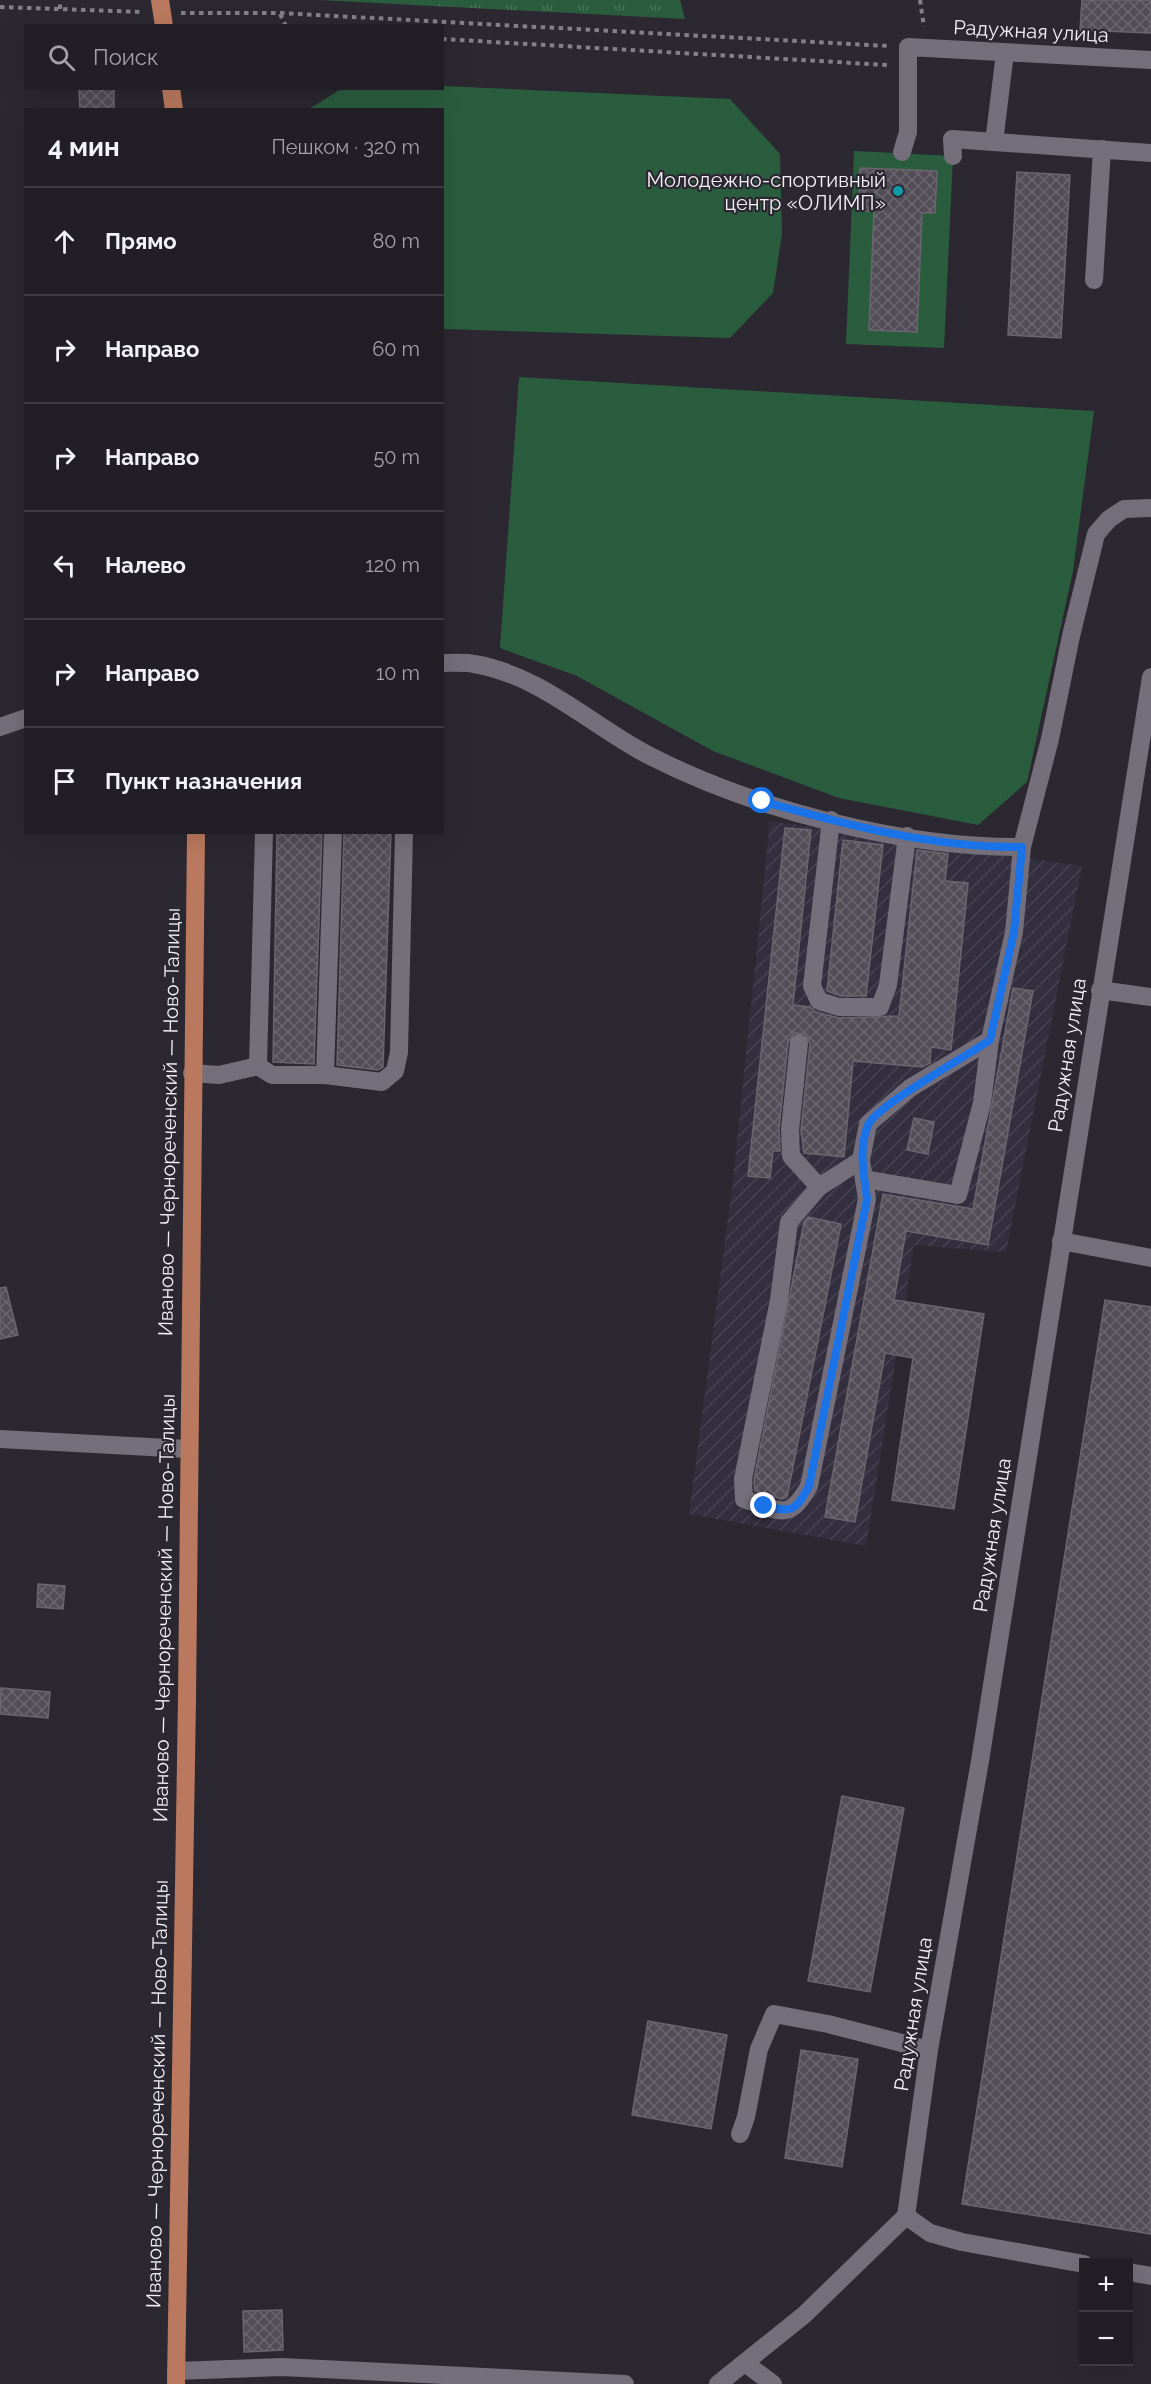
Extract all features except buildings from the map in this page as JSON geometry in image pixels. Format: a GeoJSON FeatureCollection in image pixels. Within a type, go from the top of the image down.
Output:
{"type":"FeatureCollection","features":[{"type":"Feature","properties":{"kind":"main road"},"geometry":{"type":"LineString","coordinates":[[171,90],[174,108]]}},
{"type":"Feature","properties":{"kind":"main road","name":"Иваново — Чернореченский — Ново-Талицы"},"geometry":{"type":"LineString","coordinates":[[176,2377],[187,1698],[187,1449],[195,834]]}},
{"type":"Feature","properties":{"kind":"street","name":"Радужная улица"},"geometry":{"type":"LineString","coordinates":[[908,47],[1151,60]]}},
{"type":"Feature","properties":{"kind":"street"},"geometry":{"type":"LineString","coordinates":[[902,152],[908,132],[908,47]]}},
{"type":"Feature","properties":{"kind":"street"},"geometry":{"type":"LineString","coordinates":[[994,142],[1005,52]]}},
{"type":"Feature","properties":{"kind":"street"},"geometry":{"type":"LineString","coordinates":[[953,156],[952,139],[1151,153]]}},
{"type":"Feature","properties":{"kind":"street"},"geometry":{"type":"LineString","coordinates":[[1094,280],[1102,149]]}},
{"type":"Feature","properties":{"kind":"street"},"geometry":{"type":"LineString","coordinates":[[864,1179],[958,1195],[982,1103],[990,1040],[1014,932],[1022,847],[1050,739],[1071,636],[1096,534],[1109,519],[1124,509],[1151,508]]}},
{"type":"Feature","properties":{"kind":"street"},"geometry":{"type":"LineString","coordinates":[[444,663],[474,664],[521,678],[650,755],[712,784],[831,820],[908,836],[978,847],[1022,847]]}},
{"type":"Feature","properties":{"kind":"street","name":"Радужная улица"},"geometry":{"type":"LineString","coordinates":[[906,2216],[929,2050],[980,1761],[1151,677]]}},
{"type":"Feature","properties":{"kind":"street"},"geometry":{"type":"LineString","coordinates":[[0,727],[24,719]]}},
{"type":"Feature","properties":{"kind":"street"},"geometry":{"type":"LineString","coordinates":[[831,820],[812,986],[819,1001],[839,1007],[880,1007],[888,985],[908,836]]}},
{"type":"Feature","properties":{"kind":"street"},"geometry":{"type":"LineString","coordinates":[[258,1066],[264,834]]}},
{"type":"Feature","properties":{"kind":"street"},"geometry":{"type":"LineString","coordinates":[[326,1075],[333,834]]}},
{"type":"Feature","properties":{"kind":"street"},"geometry":{"type":"LineString","coordinates":[[192,1072],[219,1075],[258,1066],[272,1075],[326,1075],[382,1082],[395,1071],[399,1052],[404,834]]}},
{"type":"Feature","properties":{"kind":"street"},"geometry":{"type":"LineString","coordinates":[[1100,990],[1151,997]]}},
{"type":"Feature","properties":{"kind":"street"},"geometry":{"type":"LineString","coordinates":[[861,1160],[819,1187],[789,1222],[779,1300],[743,1479],[744,1499],[786,1511],[798,1506],[809,1486],[867,1199],[861,1160],[868,1124],[910,1088],[957,1063],[990,1040]]}},
{"type":"Feature","properties":{"kind":"street"},"geometry":{"type":"LineString","coordinates":[[799,1043],[790,1130],[790,1156],[819,1187]]}},
{"type":"Feature","properties":{"kind":"street"},"geometry":{"type":"LineString","coordinates":[[1061,1241],[1151,1258]]}},
{"type":"Feature","properties":{"kind":"street"},"geometry":{"type":"LineString","coordinates":[[0,1439],[187,1449]]}},
{"type":"Feature","properties":{"kind":"street"},"geometry":{"type":"LineString","coordinates":[[740,2134],[746,2117],[759,2049],[774,2014],[828,2024],[929,2050]]}},
{"type":"Feature","properties":{"kind":"street"},"geometry":{"type":"LineString","coordinates":[[718,2384],[804,2315],[906,2216],[930,2233],[962,2242],[1079,2263]]}},
{"type":"Feature","properties":{"kind":"street"},"geometry":{"type":"LineString","coordinates":[[1133,2273],[1151,2276]]}},
{"type":"Feature","properties":{"kind":"street"},"geometry":{"type":"LineString","coordinates":[[745,2363],[773,2384]]}},
{"type":"Feature","properties":{"kind":"street"},"geometry":{"type":"LineString","coordinates":[[176,2377],[282,2367],[625,2384]]}},
{"type":"Feature","properties":{"kind":"path"},"geometry":{"type":"LineString","coordinates":[[60,0],[60,9]]}},
{"type":"Feature","properties":{"kind":"path"},"geometry":{"type":"LineString","coordinates":[[920,0],[924,27]]}},
{"type":"Feature","properties":{"kind":"path"},"geometry":{"type":"LineString","coordinates":[[0,7],[162,13],[280,14],[908,47]]}},
{"type":"Feature","properties":{"kind":"path"},"geometry":{"type":"LineString","coordinates":[[280,14],[285,24]]}},
{"type":"Feature","properties":{"kind":"path"},"geometry":{"type":"LineString","coordinates":[[444,39],[887,65],[908,47]]}},
{"type":"Feature","properties":{"kind":"shaded area"},"geometry":{"type":"Polygon","coordinates":[[[770,821],[1082,866],[1006,1252],[914,1245],[866,1546],[689,1514],[733,1180],[770,821]]]}},
{"type":"Feature","properties":{"kind":"green space"},"geometry":{"type":"Polygon","coordinates":[[[320,0],[680,0],[685,19],[320,0]]]}},
{"type":"Feature","properties":{"kind":"green space"},"geometry":{"type":"Polygon","coordinates":[[[444,86],[730,99],[780,154],[782,234],[773,293],[730,338],[444,329],[444,108],[311,108],[339,90],[444,90],[444,86]]]}},
{"type":"Feature","properties":{"kind":"green space"},"geometry":{"type":"Polygon","coordinates":[[[854,151],[953,156],[944,348],[846,344],[854,151]]]}},
{"type":"Feature","properties":{"kind":"green space"},"geometry":{"type":"Polygon","coordinates":[[[519,377],[1094,411],[1073,571],[1027,782],[978,825],[839,798],[713,751],[577,676],[500,648],[519,377]]]}},
{"type":"Feature","properties":{"kind":"place","name":"Молодежно-спортивный центр «ОЛИМП»"},"geometry":{"type":"Point","coordinates":[898,191]}},
{"type":"Feature","properties":{"kind":"route"},"geometry":{"type":"LineString","coordinates":[[762,801],[880,832],[978,847],[1022,847],[1014,932],[1002,996],[990,1040],[957,1063],[910,1088],[868,1124],[861,1160],[867,1199],[809,1486],[798,1506],[786,1511],[764,1506]]}}]}
